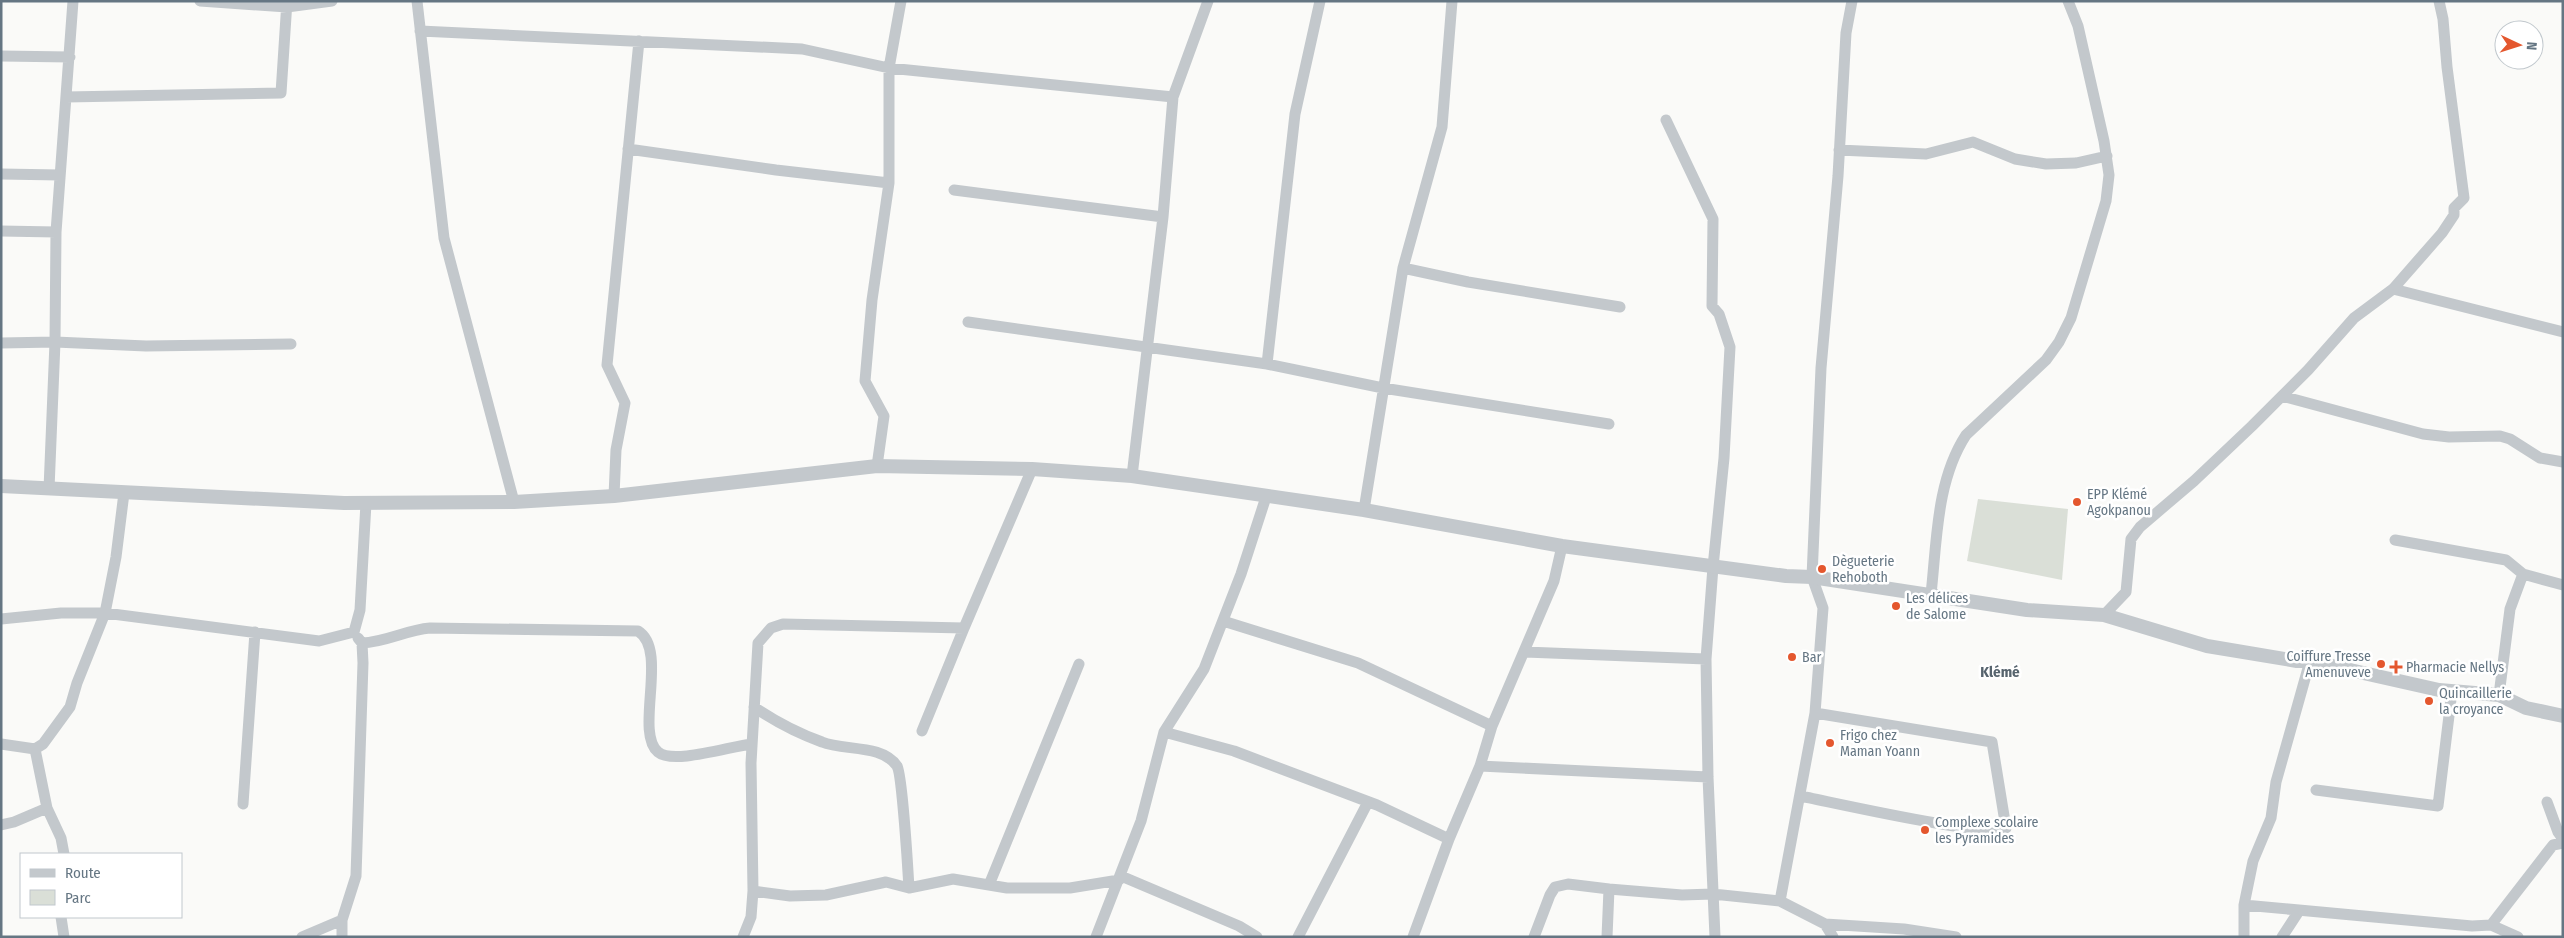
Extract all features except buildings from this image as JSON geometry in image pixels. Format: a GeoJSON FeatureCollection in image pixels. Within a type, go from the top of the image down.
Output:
{"type":"FeatureCollection","features":[{"type":"Feature","properties":{"kind":"street"},"geometry":{"type":"LineString","coordinates":[[49,489],[55,342],[56,232],[73,1]]}},
{"type":"Feature","properties":{"kind":"street"},"geometry":{"type":"LineString","coordinates":[[200,1],[287,4],[332,1]]}},
{"type":"Feature","properties":{"kind":"street"},"geometry":{"type":"LineString","coordinates":[[417,1],[444,238],[514,502]]}},
{"type":"Feature","properties":{"kind":"street"},"geometry":{"type":"LineString","coordinates":[[878,466],[884,416],[865,381],[872,300],[889,183],[889,68],[901,1]]}},
{"type":"Feature","properties":{"kind":"street"},"geometry":{"type":"LineString","coordinates":[[1132,476],[1146,346],[1163,218],[1173,98],[1208,1]]}},
{"type":"Feature","properties":{"kind":"street"},"geometry":{"type":"LineString","coordinates":[[1268,364],[1295,114],[1320,1]]}},
{"type":"Feature","properties":{"kind":"street"},"geometry":{"type":"LineString","coordinates":[[1364,510],[1403,268],[1442,127],[1452,1]]}},
{"type":"Feature","properties":{"kind":"street"},"geometry":{"type":"LineString","coordinates":[[1780,901],[1815,713],[1823,608],[1812,577],[1821,368],[1839,150],[1846,33],[1852,1]]}},
{"type":"Feature","properties":{"kind":"street"},"geometry":{"type":"LineString","coordinates":[[1931,594],[1944,489],[1957,450],[1966,435],[2046,360],[2059,342],[2071,318],[2106,201],[2109,175],[2098,108],[2078,26],[2068,1]]}},
{"type":"Feature","properties":{"kind":"street"},"geometry":{"type":"LineString","coordinates":[[2104,615],[2126,592],[2131,539],[2140,527],[2194,481],[2282,396],[2354,318],[2393,289],[2442,233],[2454,215],[2454,208],[2464,198],[2447,67],[2443,18],[2439,1]]}},
{"type":"Feature","properties":{"kind":"street"},"geometry":{"type":"LineString","coordinates":[[66,97],[281,93],[287,4]]}},
{"type":"Feature","properties":{"kind":"street"},"geometry":{"type":"LineString","coordinates":[[420,31],[802,50],[889,68],[1173,98]]}},
{"type":"Feature","properties":{"kind":"street"},"geometry":{"type":"LineString","coordinates":[[614,496],[616,450],[625,403],[607,366],[639,41]]}},
{"type":"Feature","properties":{"kind":"street"},"geometry":{"type":"LineString","coordinates":[[1,56],[70,57]]}},
{"type":"Feature","properties":{"kind":"street"},"geometry":{"type":"LineString","coordinates":[[1666,120],[1713,219],[1712,306],[1719,314],[1730,347],[1724,458],[1706,659],[1708,777],[1715,937]]}},
{"type":"Feature","properties":{"kind":"street"},"geometry":{"type":"LineString","coordinates":[[1839,150],[1926,154],[1973,142],[2015,160],[2046,164],[2076,163],[2106,156]]}},
{"type":"Feature","properties":{"kind":"street"},"geometry":{"type":"LineString","coordinates":[[628,149],[776,170],[889,183]]}},
{"type":"Feature","properties":{"kind":"street"},"geometry":{"type":"LineString","coordinates":[[1,174],[60,175]]}},
{"type":"Feature","properties":{"kind":"street"},"geometry":{"type":"LineString","coordinates":[[954,190],[1163,218]]}},
{"type":"Feature","properties":{"kind":"street"},"geometry":{"type":"LineString","coordinates":[[1,231],[56,232]]}},
{"type":"Feature","properties":{"kind":"street"},"geometry":{"type":"LineString","coordinates":[[1403,268],[1468,282],[1620,307]]}},
{"type":"Feature","properties":{"kind":"street"},"geometry":{"type":"LineString","coordinates":[[2393,289],[2563,332]]}},
{"type":"Feature","properties":{"kind":"street"},"geometry":{"type":"LineString","coordinates":[[968,322],[1268,364],[1383,388],[1609,424]]}},
{"type":"Feature","properties":{"kind":"street"},"geometry":{"type":"LineString","coordinates":[[1,343],[55,342],[146,346],[291,344]]}},
{"type":"Feature","properties":{"kind":"street"},"geometry":{"type":"LineString","coordinates":[[2282,396],[2423,434],[2449,437],[2500,436],[2510,439],[2540,458],[2563,462]]}},
{"type":"Feature","properties":{"kind":"street"},"geometry":{"type":"LineString","coordinates":[[1,486],[366,503],[514,502],[614,496],[878,466],[1032,469],[1132,476],[1364,510],[1562,546],[1812,577],[2027,610],[2104,615],[2207,646],[2296,661],[2310,661],[2369,676],[2452,691],[2499,695],[2526,708],[2563,716]]}},
{"type":"Feature","properties":{"kind":"street"},"geometry":{"type":"LineString","coordinates":[[922,731],[1032,469]]}},
{"type":"Feature","properties":{"kind":"street"},"geometry":{"type":"LineString","coordinates":[[1,744],[35,749],[43,744],[70,707],[77,683],[105,613],[116,557],[124,493]]}},
{"type":"Feature","properties":{"kind":"street"},"geometry":{"type":"LineString","coordinates":[[1096,937],[1142,821],[1164,732],[1204,669],[1242,574],[1266,497]]}},
{"type":"Feature","properties":{"kind":"street"},"geometry":{"type":"LineString","coordinates":[[354,632],[360,610],[366,503]]}},
{"type":"Feature","properties":{"kind":"street"},"geometry":{"type":"LineString","coordinates":[[2395,540],[2506,560],[2523,574],[2563,585]]}},
{"type":"Feature","properties":{"kind":"street"},"geometry":{"type":"LineString","coordinates":[[1414,937],[1449,839],[1480,766],[1492,726],[1554,581],[1562,546]]}},
{"type":"Feature","properties":{"kind":"street"},"geometry":{"type":"LineString","coordinates":[[2499,695],[2510,609],[2523,574]]}},
{"type":"Feature","properties":{"kind":"street"},"geometry":{"type":"LineString","coordinates":[[1,619],[61,613],[105,613],[319,641],[354,632]]}},
{"type":"Feature","properties":{"kind":"street"},"geometry":{"type":"LineString","coordinates":[[1223,622],[1358,663],[1492,726]]}},
{"type":"Feature","properties":{"kind":"street"},"geometry":{"type":"LineString","coordinates":[[743,937],[751,917],[753,891],[752,744],[758,643],[771,628],[783,624],[964,628]]}},
{"type":"Feature","properties":{"kind":"street"},"geometry":{"type":"LineString","coordinates":[[362,643],[389,640],[420,629],[430,628],[638,631],[647,641],[649,647],[651,697],[649,732],[651,743],[657,751],[671,756],[690,756],[732,746],[752,744]]}},
{"type":"Feature","properties":{"kind":"street"},"geometry":{"type":"LineString","coordinates":[[243,804],[255,632]]}},
{"type":"Feature","properties":{"kind":"street"},"geometry":{"type":"LineString","coordinates":[[342,937],[342,920],[356,876],[362,716],[362,643],[354,632]]}},
{"type":"Feature","properties":{"kind":"street"},"geometry":{"type":"LineString","coordinates":[[1525,652],[1706,659]]}},
{"type":"Feature","properties":{"kind":"street"},"geometry":{"type":"LineString","coordinates":[[2244,937],[2244,905],[2253,861],[2271,818],[2276,782],[2310,661]]}},
{"type":"Feature","properties":{"kind":"street"},"geometry":{"type":"LineString","coordinates":[[989,885],[1079,664]]}},
{"type":"Feature","properties":{"kind":"street"},"geometry":{"type":"LineString","coordinates":[[2316,790],[2438,806],[2452,691]]}},
{"type":"Feature","properties":{"kind":"street"},"geometry":{"type":"LineString","coordinates":[[754,707],[798,733],[825,744],[878,753],[897,767],[901,782],[910,888]]}},
{"type":"Feature","properties":{"kind":"street"},"geometry":{"type":"LineString","coordinates":[[1800,796],[1970,829],[2001,831],[2006,828],[1992,742],[1815,713]]}},
{"type":"Feature","properties":{"kind":"street"},"geometry":{"type":"LineString","coordinates":[[1164,732],[1234,751],[1368,802],[1449,839]]}},
{"type":"Feature","properties":{"kind":"street"},"geometry":{"type":"LineString","coordinates":[[35,749],[48,808],[61,838],[64,853]]}},
{"type":"Feature","properties":{"kind":"street"},"geometry":{"type":"LineString","coordinates":[[1480,766],[1708,777]]}},
{"type":"Feature","properties":{"kind":"street"},"geometry":{"type":"LineString","coordinates":[[1298,937],[1368,802]]}},
{"type":"Feature","properties":{"kind":"street"},"geometry":{"type":"LineString","coordinates":[[2547,802],[2558,832],[2563,839]]}},
{"type":"Feature","properties":{"kind":"street"},"geometry":{"type":"LineString","coordinates":[[1,825],[14,822],[48,808]]}},
{"type":"Feature","properties":{"kind":"street"},"geometry":{"type":"LineString","coordinates":[[2491,925],[2553,845],[2563,843]]}},
{"type":"Feature","properties":{"kind":"street"},"geometry":{"type":"LineString","coordinates":[[753,891],[790,896],[826,895],[886,882],[910,888],[953,879],[1007,888],[1070,888],[1120,878],[1239,926],[1258,937]]}},
{"type":"Feature","properties":{"kind":"street"},"geometry":{"type":"LineString","coordinates":[[1534,937],[1550,895],[1555,887],[1568,884],[1682,895],[1713,894],[1780,901],[1825,924],[1904,929],[1956,937]]}},
{"type":"Feature","properties":{"kind":"street"},"geometry":{"type":"LineString","coordinates":[[1606,937],[1609,889]]}},
{"type":"Feature","properties":{"kind":"street"},"geometry":{"type":"LineString","coordinates":[[2244,905],[2472,926],[2491,925],[2518,937]]}},
{"type":"Feature","properties":{"kind":"street"},"geometry":{"type":"LineString","coordinates":[[2282,937],[2300,911]]}},
{"type":"Feature","properties":{"kind":"street"},"geometry":{"type":"LineString","coordinates":[[61,918],[64,937]]}},
{"type":"Feature","properties":{"kind":"street"},"geometry":{"type":"LineString","coordinates":[[302,937],[342,920]]}},
{"type":"Feature","properties":{"kind":"street"},"geometry":{"type":"LineString","coordinates":[[1825,924],[1833,937]]}},
{"type":"Feature","properties":{"kind":"green space"},"geometry":{"type":"Polygon","coordinates":[[[1978,499],[2068,509],[2062,580],[1967,561],[1978,499]]]}},
{"type":"Feature","properties":{"kind":"place","name":"EPP Klémé Agokpanou"},"geometry":{"type":"Point","coordinates":[2077,502]}},
{"type":"Feature","properties":{"kind":"place","name":"Dègueterie Rehoboth"},"geometry":{"type":"Point","coordinates":[1822,569]}},
{"type":"Feature","properties":{"kind":"place","name":"Les délices de Salome"},"geometry":{"type":"Point","coordinates":[1896,606]}},
{"type":"Feature","properties":{"kind":"place","name":"Bar"},"geometry":{"type":"Point","coordinates":[1792,657]}},
{"type":"Feature","properties":{"kind":"place","name":"Coiffure Tresse Amenuveve"},"geometry":{"type":"Point","coordinates":[2381,664]}},
{"type":"Feature","properties":{"kind":"place","name":"Pharmacie Nellys"},"geometry":{"type":"Point","coordinates":[2396,667]}},
{"type":"Feature","properties":{"kind":"place","name":"Quincaillerie la croyance"},"geometry":{"type":"Point","coordinates":[2429,701]}},
{"type":"Feature","properties":{"kind":"place","name":"Frigo chez Maman Yoann"},"geometry":{"type":"Point","coordinates":[1830,743]}},
{"type":"Feature","properties":{"kind":"place","name":"Complexe scolaire les Pyramides"},"geometry":{"type":"Point","coordinates":[1925,830]}},
{"type":"Feature","properties":{"kind":"district","name":"Klémé"},"geometry":{"type":"Point","coordinates":[2000,672]}}]}
